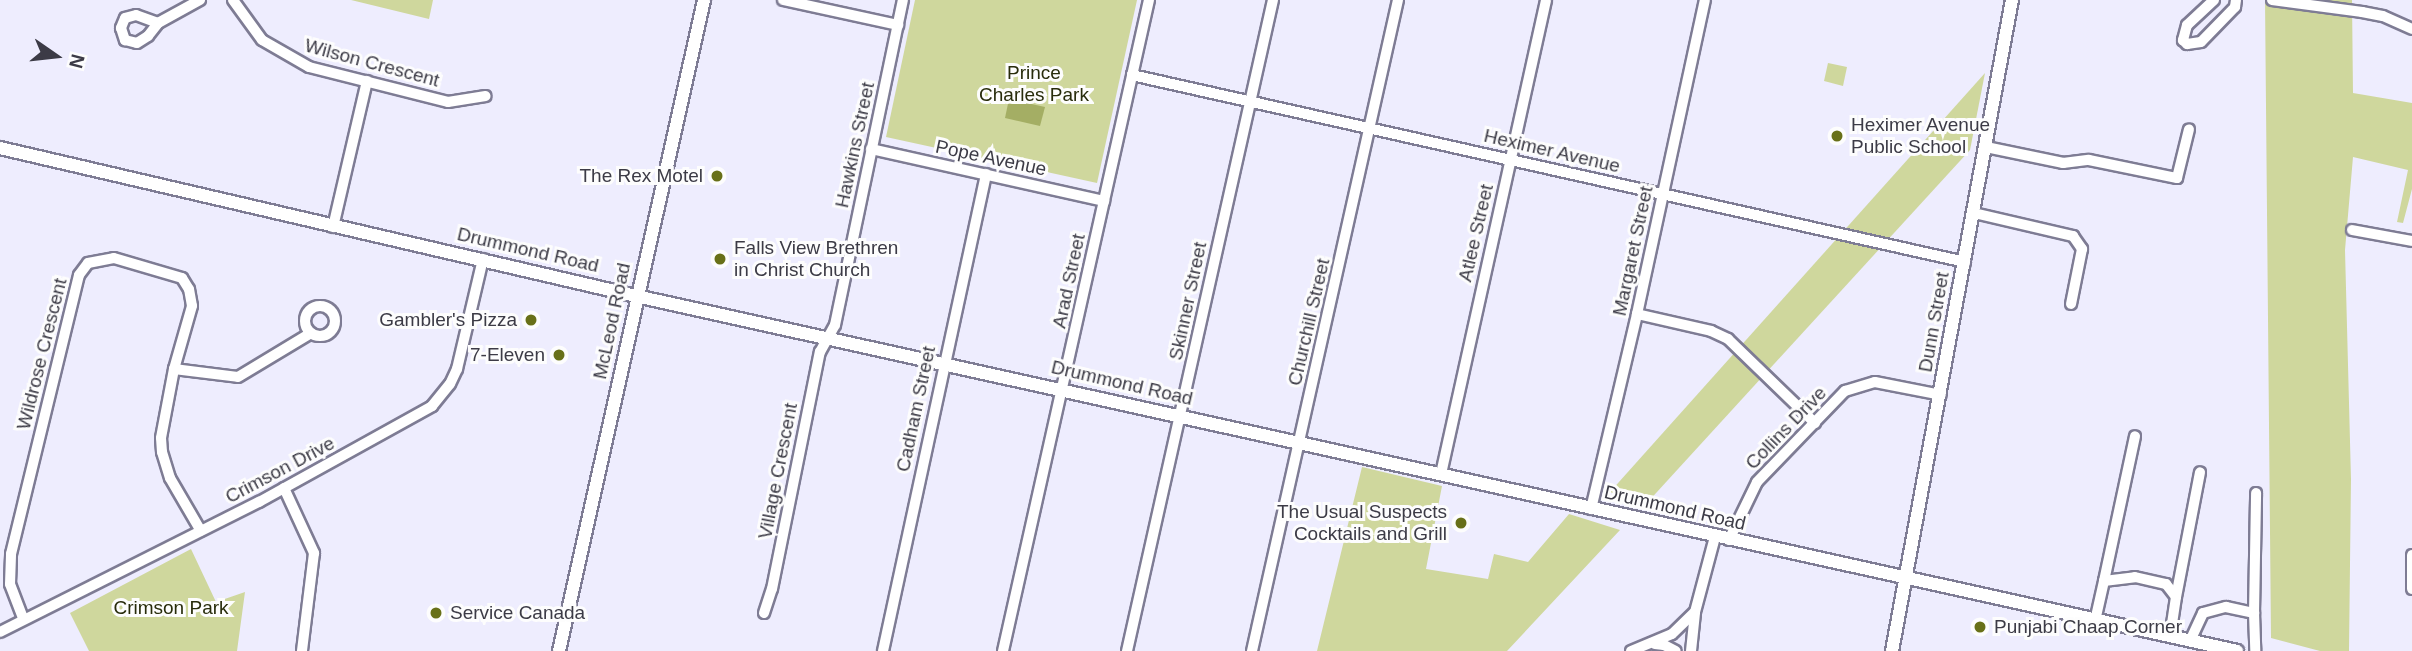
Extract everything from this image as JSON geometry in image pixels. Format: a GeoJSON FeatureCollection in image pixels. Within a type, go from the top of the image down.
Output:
{"type":"FeatureCollection","features":[{"type":"Feature","properties":{"kind":"main road","name":"McLeod Road"},"geometry":{"type":"LineString","coordinates":[[559,651],[636,296],[705,0]]}},
{"type":"Feature","properties":{"kind":"main road","name":"Dunn Street"},"geometry":{"type":"LineString","coordinates":[[1892,651],[1975,213],[2012,0]]}},
{"type":"Feature","properties":{"kind":"main road","name":"Drummond Road"},"geometry":{"type":"LineString","coordinates":[[0,148],[636,296],[2190,641],[2207,648],[2236,651]]}},
{"type":"Feature","properties":{"kind":"street"},"geometry":{"type":"LineString","coordinates":[[158,23],[200,0]]}},
{"type":"Feature","properties":{"kind":"street","name":"Wilson Crescent"},"geometry":{"type":"LineString","coordinates":[[233,0],[262,40],[285,56],[309,67],[448,102],[486,96]]}},
{"type":"Feature","properties":{"kind":"street"},"geometry":{"type":"LineString","coordinates":[[783,0],[898,25]]}},
{"type":"Feature","properties":{"kind":"street","name":"Hawkins Street"},"geometry":{"type":"LineString","coordinates":[[828,337],[835,325],[904,0]]}},
{"type":"Feature","properties":{"kind":"street","name":"Arad Street"},"geometry":{"type":"LineString","coordinates":[[1003,651],[1149,0]]}},
{"type":"Feature","properties":{"kind":"street","name":"Skinner Street"},"geometry":{"type":"LineString","coordinates":[[1127,651],[1273,0]]}},
{"type":"Feature","properties":{"kind":"street","name":"Churchill Street"},"geometry":{"type":"LineString","coordinates":[[1252,651],[1398,0]]}},
{"type":"Feature","properties":{"kind":"street","name":"Atlee Street"},"geometry":{"type":"LineString","coordinates":[[1441,474],[1546,0]]}},
{"type":"Feature","properties":{"kind":"street","name":"Margaret Street"},"geometry":{"type":"LineString","coordinates":[[1591,509],[1637,314],[1705,0]]}},
{"type":"Feature","properties":{"kind":"street"},"geometry":{"type":"LineString","coordinates":[[2214,0],[2187,25],[2183,40],[2187,44],[2201,42],[2235,7],[2236,0]]}},
{"type":"Feature","properties":{"kind":"street"},"geometry":{"type":"LineString","coordinates":[[2272,0],[2383,16],[2412,29]]}},
{"type":"Feature","properties":{"kind":"street","name":"Heximer Avenue"},"geometry":{"type":"LineString","coordinates":[[1132,75],[1965,262]]}},
{"type":"Feature","properties":{"kind":"street"},"geometry":{"type":"LineString","coordinates":[[333,227],[367,81]]}},
{"type":"Feature","properties":{"kind":"street"},"geometry":{"type":"LineString","coordinates":[[1986,147],[2063,163],[2090,160],[2177,178],[2189,129]]}},
{"type":"Feature","properties":{"kind":"street","name":"Pope Avenue"},"geometry":{"type":"LineString","coordinates":[[871,149],[1104,201]]}},
{"type":"Feature","properties":{"kind":"street","name":"Cadham Street"},"geometry":{"type":"LineString","coordinates":[[883,651],[986,174]]}},
{"type":"Feature","properties":{"kind":"street"},"geometry":{"type":"LineString","coordinates":[[1975,213],[2073,236],[2082,249],[2071,303]]}},
{"type":"Feature","properties":{"kind":"street"},"geometry":{"type":"LineString","coordinates":[[2353,230],[2412,241]]}},
{"type":"Feature","properties":{"kind":"street","name":"Wildrose Crescent"},"geometry":{"type":"LineString","coordinates":[[23,618],[10,584],[11,554],[79,275],[88,263],[114,258],[181,278],[189,289],[192,306],[174,369]]}},
{"type":"Feature","properties":{"kind":"street","name":"Crimson Drive"},"geometry":{"type":"LineString","coordinates":[[0,632],[284,488],[414,419],[432,406],[450,384],[457,369],[483,259]]}},
{"type":"Feature","properties":{"kind":"street"},"geometry":{"type":"LineString","coordinates":[[1637,314],[1711,331],[1728,339],[1815,423]]}},
{"type":"Feature","properties":{"kind":"street"},"geometry":{"type":"LineString","coordinates":[[201,531],[170,478],[162,452],[161,438],[174,369],[238,377],[311,333]]}},
{"type":"Feature","properties":{"kind":"street","name":"Village Crescent"},"geometry":{"type":"LineString","coordinates":[[764,614],[772,589],[820,352],[828,337]]}},
{"type":"Feature","properties":{"kind":"street","name":"Collins Drive"},"geometry":{"type":"LineString","coordinates":[[1729,540],[1757,482],[1845,391],[1875,382],[1941,395]]}},
{"type":"Feature","properties":{"kind":"street"},"geometry":{"type":"LineString","coordinates":[[2095,621],[2135,436]]}},
{"type":"Feature","properties":{"kind":"street"},"geometry":{"type":"LineString","coordinates":[[2170,637],[2200,472]]}},
{"type":"Feature","properties":{"kind":"street"},"geometry":{"type":"LineString","coordinates":[[284,488],[314,553],[302,651]]}},
{"type":"Feature","properties":{"kind":"street"},"geometry":{"type":"LineString","coordinates":[[2255,651],[2256,493]]}},
{"type":"Feature","properties":{"kind":"street"},"geometry":{"type":"LineString","coordinates":[[1692,651],[1695,612],[1715,537]]}},
{"type":"Feature","properties":{"kind":"street"},"geometry":{"type":"LineString","coordinates":[[2412,555],[2412,589]]}},
{"type":"Feature","properties":{"kind":"street"},"geometry":{"type":"LineString","coordinates":[[2104,581],[2135,577],[2166,584],[2176,597]]}},
{"type":"Feature","properties":{"kind":"street"},"geometry":{"type":"LineString","coordinates":[[2190,641],[2203,613],[2226,607],[2254,613]]}},
{"type":"Feature","properties":{"kind":"street"},"geometry":{"type":"LineString","coordinates":[[1631,651],[1672,634],[1695,612]]}},
{"type":"Feature","properties":{"kind":"street"},"geometry":{"type":"LineString","coordinates":[[1650,644],[1664,645],[1676,651]]}},
{"type":"Feature","properties":{"kind":"green space"},"geometry":{"type":"Polygon","coordinates":[[[351,0],[433,0],[429,19],[351,0]]]}},
{"type":"Feature","properties":{"kind":"green space","name":"Prince Charles Park"},"geometry":{"type":"Polygon","coordinates":[[[915,0],[1137,0],[1097,183],[886,137],[915,0]]]}},
{"type":"Feature","properties":{"kind":"green space"},"geometry":{"type":"Polygon","coordinates":[[[2265,0],[2352,0],[2353,93],[2412,103],[2412,189],[2403,223],[2397,222],[2408,170],[2353,157],[2345,250],[2351,479],[2349,651],[2320,651],[2271,638],[2265,0]]]}},
{"type":"Feature","properties":{"kind":"green space"},"geometry":{"type":"Polygon","coordinates":[[[1828,63],[1847,67],[1843,86],[1824,81],[1828,63]]]}},
{"type":"Feature","properties":{"kind":"green space"},"geometry":{"type":"Polygon","coordinates":[[[1985,73],[1970,150],[1646,504],[1610,492],[1985,73]]]}},
{"type":"Feature","properties":{"kind":"green space"},"geometry":{"type":"Polygon","coordinates":[[[1362,467],[1442,486],[1426,569],[1488,579],[1494,554],[1528,562],[1569,514],[1620,530],[1507,651],[1317,651],[1362,467]]]}},
{"type":"Feature","properties":{"kind":"green space","name":"Crimson Park"},"geometry":{"type":"Polygon","coordinates":[[[191,549],[216,602],[245,592],[237,651],[89,651],[70,613],[191,549]]]}},
{"type":"Feature","properties":{"kind":"shaded area"},"geometry":{"type":"Polygon","coordinates":[[[1009,99],[1045,107],[1040,126],[1005,118],[1009,99]]]}},
{"type":"Feature","properties":{"kind":"place","name":"Heximer Avenue Public School"},"geometry":{"type":"Point","coordinates":[1837,136]}},
{"type":"Feature","properties":{"kind":"place","name":"The Rex Motel"},"geometry":{"type":"Point","coordinates":[717,176]}},
{"type":"Feature","properties":{"kind":"place","name":"Falls View Brethren in Christ Church"},"geometry":{"type":"Point","coordinates":[720,259]}},
{"type":"Feature","properties":{"kind":"place","name":"Gambler's Pizza"},"geometry":{"type":"Point","coordinates":[531,320]}},
{"type":"Feature","properties":{"kind":"place","name":"7-Eleven"},"geometry":{"type":"Point","coordinates":[559,355]}},
{"type":"Feature","properties":{"kind":"place","name":"The Usual Suspects Cocktails and Grill"},"geometry":{"type":"Point","coordinates":[1461,523]}},
{"type":"Feature","properties":{"kind":"place","name":"Service Canada"},"geometry":{"type":"Point","coordinates":[436,613]}},
{"type":"Feature","properties":{"kind":"place","name":"Punjabi Chaap Corner"},"geometry":{"type":"Point","coordinates":[1980,627]}}]}
